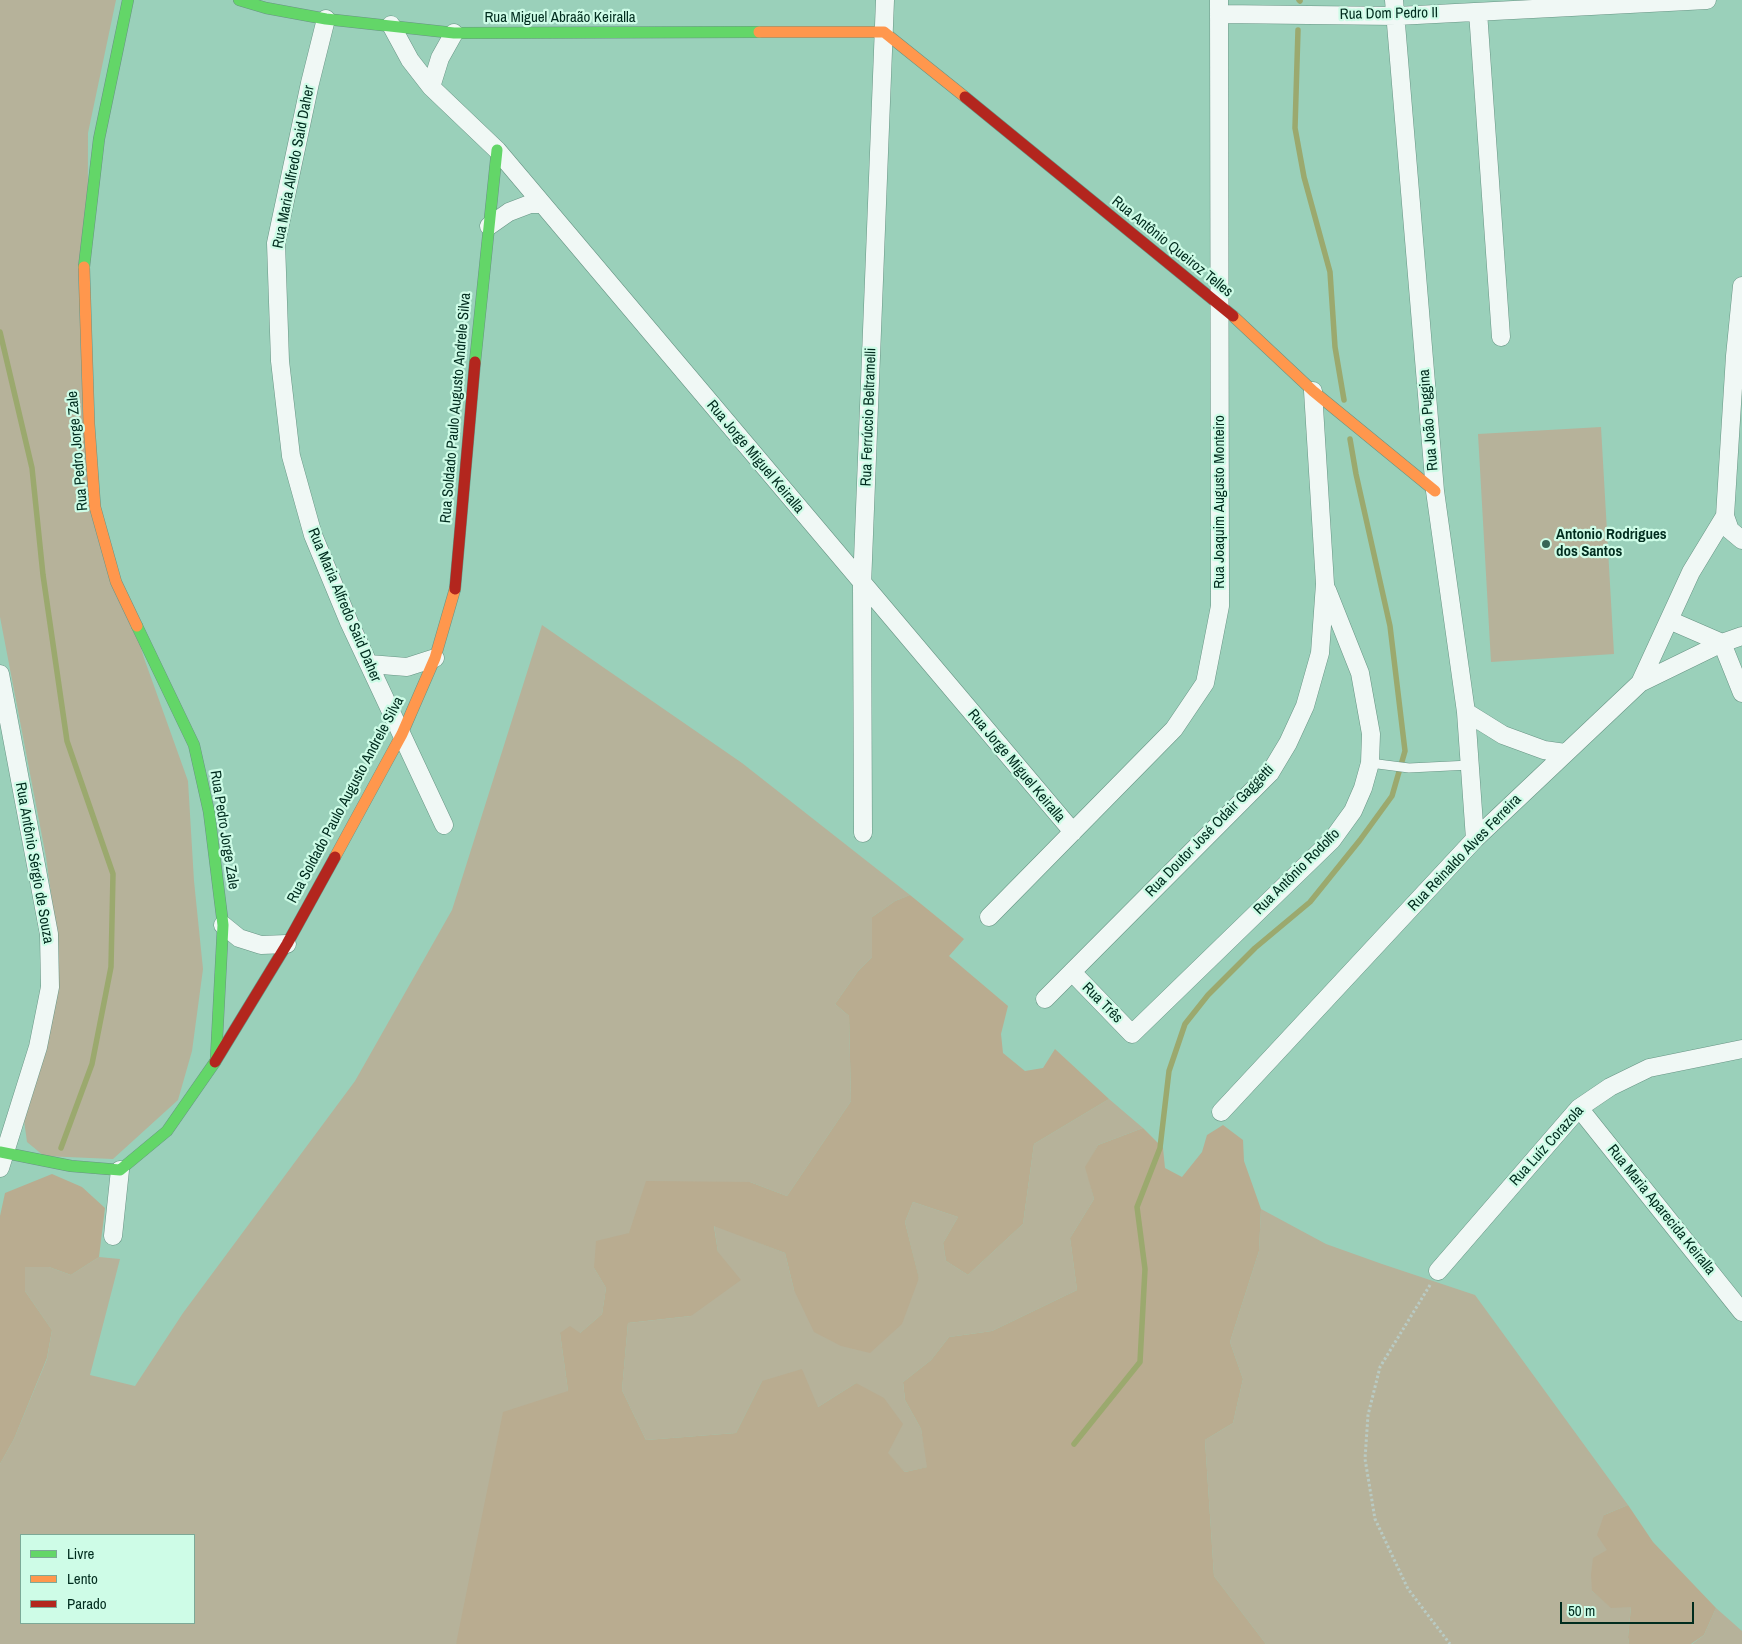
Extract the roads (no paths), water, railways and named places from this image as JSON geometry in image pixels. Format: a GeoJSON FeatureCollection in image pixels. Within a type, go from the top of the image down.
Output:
{"type":"FeatureCollection","features":[{"type":"Feature","properties":{"kind":"street","name":"Rua Pedro Jorge Zale"},"geometry":{"type":"LineString","coordinates":[[128,0],[99,138],[84,262],[89,424],[95,507],[116,582],[194,744],[209,812],[223,925],[216,1060]]}},
{"type":"Feature","properties":{"kind":"street","name":"Rua Miguel Abraão Keiralla"},"geometry":{"type":"LineString","coordinates":[[239,0],[266,8],[326,19],[454,33],[884,32]]}},
{"type":"Feature","properties":{"kind":"street","name":"Rua Ferrúccio Beltramelli"},"geometry":{"type":"LineString","coordinates":[[863,833],[862,584],[884,0]]}},
{"type":"Feature","properties":{"kind":"street","name":"Rua Dom Pedro II"},"geometry":{"type":"LineString","coordinates":[[1220,7],[1395,8],[1478,12],[1708,0]]}},
{"type":"Feature","properties":{"kind":"street","name":"Rua Joaquim Augusto Monteiro"},"geometry":{"type":"LineString","coordinates":[[989,917],[1174,729],[1205,683],[1220,606],[1220,7]]}},
{"type":"Feature","properties":{"kind":"street","name":"Rua João Puggina"},"geometry":{"type":"LineString","coordinates":[[1395,8],[1435,491],[1466,712],[1475,839]]}},
{"type":"Feature","properties":{"kind":"street"},"geometry":{"type":"LineString","coordinates":[[1478,12],[1501,337]]}},
{"type":"Feature","properties":{"kind":"street","name":"Rua Maria Alfredo Said Daher"},"geometry":{"type":"LineString","coordinates":[[326,19],[276,243],[280,361],[291,456],[313,535],[349,622],[444,825]]}},
{"type":"Feature","properties":{"kind":"street","name":"Rua Jorge Miguel Keiralla"},"geometry":{"type":"LineString","coordinates":[[391,25],[410,60],[431,87],[497,150],[1073,832]]}},
{"type":"Feature","properties":{"kind":"street","name":"Rua Antônio Queiroz Telles"},"geometry":{"type":"LineString","coordinates":[[884,32],[1220,304],[1314,392],[1435,491]]}},
{"type":"Feature","properties":{"kind":"street"},"geometry":{"type":"LineString","coordinates":[[431,87],[440,58],[454,33]]}},
{"type":"Feature","properties":{"kind":"street","name":"Rua Soldado Paulo Augusto Andrele Silva"},"geometry":{"type":"LineString","coordinates":[[120,1170],[167,1131],[216,1060],[287,944],[402,734],[435,658],[456,586],[470,410],[497,150]]}},
{"type":"Feature","properties":{"kind":"street"},"geometry":{"type":"LineString","coordinates":[[489,226],[509,212],[530,204],[542,204]]}},
{"type":"Feature","properties":{"kind":"street"},"geometry":{"type":"LineString","coordinates":[[1742,286],[1735,356],[1725,516],[1730,530],[1742,540]]}},
{"type":"Feature","properties":{"kind":"street","name":"Rua Doutor José Odair Gaggetti"},"geometry":{"type":"LineString","coordinates":[[1045,999],[1270,773],[1288,743],[1306,706],[1320,652],[1325,584],[1314,392]]}},
{"type":"Feature","properties":{"kind":"street"},"geometry":{"type":"LineString","coordinates":[[1640,683],[1691,572],[1725,516]]}},
{"type":"Feature","properties":{"kind":"street","name":"Rua Antônio Rodolfo"},"geometry":{"type":"LineString","coordinates":[[1132,1034],[1332,840],[1353,811],[1363,788],[1370,763],[1371,734],[1360,673],[1325,584]]}},
{"type":"Feature","properties":{"kind":"street"},"geometry":{"type":"LineString","coordinates":[[1669,620],[1722,643],[1742,694]]}},
{"type":"Feature","properties":{"kind":"street","name":"Rua Reinaldo Alves Ferreira"},"geometry":{"type":"LineString","coordinates":[[1221,1112],[1475,839],[1640,683],[1722,643],[1742,636]]}},
{"type":"Feature","properties":{"kind":"street"},"geometry":{"type":"LineString","coordinates":[[369,664],[407,668],[435,658]]}},
{"type":"Feature","properties":{"kind":"street","name":"Rua Antônio Sérgio de Souza"},"geometry":{"type":"LineString","coordinates":[[0,674],[49,934],[50,987],[38,1047],[1,1158]]}},
{"type":"Feature","properties":{"kind":"street"},"geometry":{"type":"LineString","coordinates":[[1466,712],[1503,735],[1537,748],[1565,753]]}},
{"type":"Feature","properties":{"kind":"street"},"geometry":{"type":"LineString","coordinates":[[223,925],[239,938],[261,944],[287,944]]}},
{"type":"Feature","properties":{"kind":"street","name":"Rua Três"},"geometry":{"type":"LineString","coordinates":[[1072,972],[1132,1034]]}},
{"type":"Feature","properties":{"kind":"street","name":"Rua Luíz Corazola"},"geometry":{"type":"LineString","coordinates":[[1438,1271],[1579,1108],[1610,1087],[1649,1068],[1742,1049]]}},
{"type":"Feature","properties":{"kind":"street","name":"Rua Maria Aparecida Keiralla"},"geometry":{"type":"LineString","coordinates":[[1579,1108],[1742,1312]]}},
{"type":"Feature","properties":{"kind":"street"},"geometry":{"type":"LineString","coordinates":[[1,1158],[120,1170],[114,1236]]}},
{"type":"Feature","properties":{"kind":"lane"},"geometry":{"type":"LineString","coordinates":[[1370,763],[1409,768],[1470,766]]}},
{"type":"Feature","properties":{"kind":"waterway"},"geometry":{"type":"LineString","coordinates":[[1298,30],[1295,128],[1304,177],[1330,272],[1335,347],[1344,400]]}},
{"type":"Feature","properties":{"kind":"waterway"},"geometry":{"type":"LineString","coordinates":[[0,332],[32,468],[43,575],[67,741],[113,874],[111,967],[92,1064],[61,1148]]}},
{"type":"Feature","properties":{"kind":"waterway"},"geometry":{"type":"LineString","coordinates":[[1074,1444],[1140,1362],[1145,1269],[1137,1207],[1160,1148],[1169,1071],[1185,1024],[1208,995],[1255,948],[1310,902],[1360,840],[1392,796],[1405,751],[1390,626],[1350,439]]}},
{"type":"Feature","properties":{"kind":"place","name":"Antonio Rodrigues dos Santos"},"geometry":{"type":"Point","coordinates":[1546,544]}}]}
